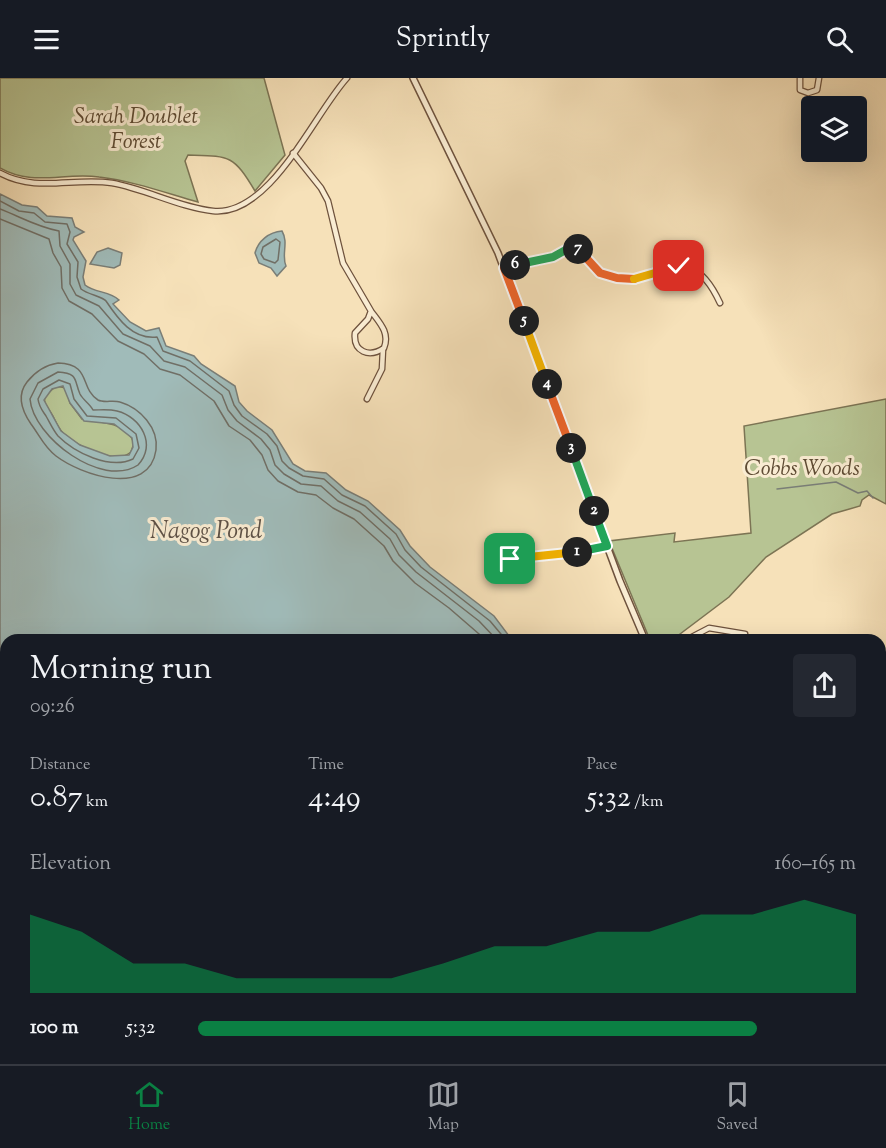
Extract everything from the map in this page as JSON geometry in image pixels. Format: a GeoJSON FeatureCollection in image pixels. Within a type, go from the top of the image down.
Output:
{"type":"FeatureCollection","features":[{"type":"Feature","properties":{"kind":"street"},"geometry":{"type":"LineString","coordinates":[[0,173],[20,181],[39,184],[114,184],[218,211],[233,209],[247,203],[274,177],[334,92],[347,78]]}},
{"type":"Feature","properties":{"kind":"street"},"geometry":{"type":"LineString","coordinates":[[413,78],[487,227],[504,268],[607,546],[643,634]]}},
{"type":"Feature","properties":{"kind":"street"},"geometry":{"type":"LineString","coordinates":[[800,78],[800,90],[808,93],[817,90],[819,78]]}},
{"type":"Feature","properties":{"kind":"street"},"geometry":{"type":"LineString","coordinates":[[293,153],[321,188],[343,263],[385,331],[386,342],[383,349],[382,369],[368,399]]}},
{"type":"Feature","properties":{"kind":"street"},"geometry":{"type":"LineString","coordinates":[[504,268],[553,257],[567,248],[575,248],[582,252],[597,271],[617,278],[638,279],[679,266],[688,267],[711,288],[720,303]]}},
{"type":"Feature","properties":{"kind":"street"},"geometry":{"type":"LineString","coordinates":[[371,311],[369,319],[355,333],[355,343],[359,349],[368,354],[383,349]]}},
{"type":"Feature","properties":{"kind":"street"},"geometry":{"type":"LineString","coordinates":[[502,557],[539,556],[607,546]]}},
{"type":"Feature","properties":{"kind":"street"},"geometry":{"type":"LineString","coordinates":[[698,634],[709,628],[745,634]]}},
{"type":"Feature","properties":{"kind":"green space","name":"Sarah Doublet Forest"},"geometry":{"type":"Polygon","coordinates":[[[0,78],[264,78],[285,155],[255,191],[241,170],[229,160],[213,156],[188,155],[185,161],[198,202],[112,179],[86,176],[37,178],[12,174],[0,168],[0,78]]]}},
{"type":"Feature","properties":{"kind":"green space"},"geometry":{"type":"Polygon","coordinates":[[[56,386],[66,388],[70,403],[82,419],[112,424],[125,431],[134,443],[131,452],[124,456],[106,455],[86,448],[63,433],[45,401],[45,396],[56,386]]]}},
{"type":"Feature","properties":{"kind":"green space","name":"Cobbs Woods"},"geometry":{"type":"Polygon","coordinates":[[[886,399],[886,504],[869,495],[862,500],[860,506],[832,514],[766,557],[729,597],[680,634],[648,634],[609,541],[675,533],[674,542],[751,533],[744,426],[886,399]]]}},
{"type":"Feature","properties":{"kind":"water","name":"Nagog Pond"},"geometry":{"type":"Polygon","coordinates":[[[0,194],[22,205],[37,207],[47,216],[72,218],[75,227],[84,232],[74,237],[73,240],[86,261],[83,277],[85,285],[115,297],[119,300],[113,304],[130,322],[146,331],[159,328],[166,346],[194,356],[201,364],[235,386],[239,402],[272,430],[293,464],[305,471],[326,473],[346,490],[368,501],[400,530],[410,546],[430,567],[494,616],[508,634],[0,634],[0,194]],[[63,386],[52,389],[44,400],[61,431],[80,445],[110,456],[129,455],[133,447],[132,438],[114,424],[84,421],[70,403],[63,386]]]}},
{"type":"Feature","properties":{"kind":"water"},"geometry":{"type":"Polygon","coordinates":[[[282,231],[285,240],[286,266],[277,276],[271,268],[259,263],[255,253],[265,238],[282,231]]]}},
{"type":"Feature","properties":{"kind":"water"},"geometry":{"type":"Polygon","coordinates":[[[108,248],[122,253],[120,265],[114,268],[90,264],[97,252],[108,248]]]}},
{"type":"Feature","properties":{"kind":"waterway"},"geometry":{"type":"LineString","coordinates":[[777,489],[836,482],[858,493],[867,491],[873,498]]}},
{"type":"Feature","properties":{"kind":"route"},"geometry":{"type":"LineString","coordinates":[[510,559],[576,552],[607,546],[504,268],[557,256],[563,250],[571,247],[579,249],[597,271],[617,278],[638,279],[679,266]]}}]}
